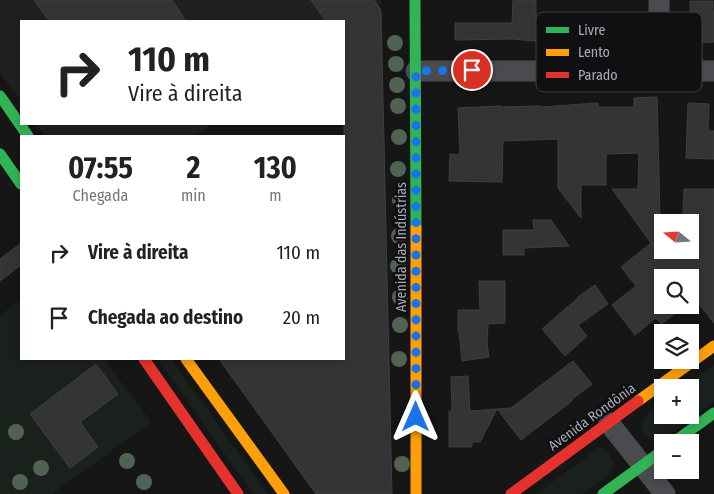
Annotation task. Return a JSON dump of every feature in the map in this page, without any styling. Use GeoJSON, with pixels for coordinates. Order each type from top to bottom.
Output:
{"type":"FeatureCollection","features":[{"type":"Feature","properties":{"kind":"street","name":"Avenida das Indústrias"},"geometry":{"type":"LineString","coordinates":[[415,0],[416,494]]}},
{"type":"Feature","properties":{"kind":"street"},"geometry":{"type":"LineString","coordinates":[[416,71],[536,71]]}},
{"type":"Feature","properties":{"kind":"street"},"geometry":{"type":"LineString","coordinates":[[0,96],[20,125]]}},
{"type":"Feature","properties":{"kind":"street"},"geometry":{"type":"LineString","coordinates":[[0,120],[11,112]]}},
{"type":"Feature","properties":{"kind":"street"},"geometry":{"type":"LineString","coordinates":[[0,154],[20,183]]}},
{"type":"Feature","properties":{"kind":"street","name":"Avenida Rondônia"},"geometry":{"type":"LineString","coordinates":[[511,494],[714,346]]}},
{"type":"Feature","properties":{"kind":"street"},"geometry":{"type":"LineString","coordinates":[[145,360],[238,494]]}},
{"type":"Feature","properties":{"kind":"street"},"geometry":{"type":"LineString","coordinates":[[187,360],[284,494]]}},
{"type":"Feature","properties":{"kind":"street"},"geometry":{"type":"LineString","coordinates":[[685,434],[714,413]]}},
{"type":"Feature","properties":{"kind":"street"},"geometry":{"type":"LineString","coordinates":[[609,423],[665,494]]}},
{"type":"Feature","properties":{"kind":"street"},"geometry":{"type":"LineString","coordinates":[[603,494],[654,457]]}},
{"type":"Feature","properties":{"kind":"shaded area"},"geometry":{"type":"Polygon","coordinates":[[[0,0],[381,0],[381,4],[345,29],[345,20],[20,20],[20,101],[0,72],[0,0]]]}},
{"type":"Feature","properties":{"kind":"shaded area"},"geometry":{"type":"Polygon","coordinates":[[[37,125],[211,125],[196,135],[44,135],[37,125]]]}},
{"type":"Feature","properties":{"kind":"shaded area"},"geometry":{"type":"Polygon","coordinates":[[[20,301],[20,360],[105,360],[151,422],[52,494],[0,494],[0,315],[20,301]]]}},
{"type":"Feature","properties":{"kind":"shaded area"},"geometry":{"type":"Polygon","coordinates":[[[159,360],[172,360],[268,494],[253,494],[159,360]]]}},
{"type":"Feature","properties":{"kind":"shaded area"},"geometry":{"type":"Polygon","coordinates":[[[714,365],[714,402],[699,413],[699,379],[694,379],[714,365]]]}},
{"type":"Feature","properties":{"kind":"shaded area"},"geometry":{"type":"Polygon","coordinates":[[[654,409],[654,424],[684,424],[670,434],[654,434],[654,440],[649,439],[643,434],[642,426],[649,412],[654,409]]]}},
{"type":"Feature","properties":{"kind":"shaded area"},"geometry":{"type":"Polygon","coordinates":[[[600,447],[606,449],[615,463],[611,472],[582,494],[536,494],[600,447]]]}},
{"type":"Feature","properties":{"kind":"building"},"geometry":{"type":"Polygon","coordinates":[[[34,0],[172,0],[185,20],[48,20],[34,0]]]}},
{"type":"Feature","properties":{"kind":"building"},"geometry":{"type":"Polygon","coordinates":[[[311,0],[374,0],[381,10],[392,494],[316,494],[220,360],[345,360],[345,20],[325,20],[311,0]]]}},
{"type":"Feature","properties":{"kind":"building"},"geometry":{"type":"Polygon","coordinates":[[[513,0],[536,0],[536,41],[512,39],[455,40],[455,23],[512,23],[513,0]]]}},
{"type":"Feature","properties":{"kind":"building"},"geometry":{"type":"Polygon","coordinates":[[[690,1],[713,1],[714,42],[702,43],[702,12],[690,12],[690,1]]]}},
{"type":"Feature","properties":{"kind":"building"},"geometry":{"type":"Polygon","coordinates":[[[657,97],[660,214],[654,214],[654,259],[699,259],[699,214],[683,214],[684,189],[714,189],[714,323],[699,304],[699,269],[654,269],[654,314],[674,314],[661,324],[656,318],[635,335],[612,305],[636,286],[621,267],[651,243],[612,189],[638,189],[639,153],[606,154],[606,185],[581,185],[581,218],[558,188],[558,139],[503,141],[502,182],[449,181],[450,154],[460,155],[458,108],[541,107],[598,103],[598,107],[634,107],[634,98],[657,97]]]}},
{"type":"Feature","properties":{"kind":"building"},"geometry":{"type":"Polygon","coordinates":[[[688,103],[709,104],[708,131],[714,131],[714,159],[686,158],[688,103]]]}},
{"type":"Feature","properties":{"kind":"building"},"geometry":{"type":"Polygon","coordinates":[[[533,220],[551,220],[569,246],[524,248],[524,255],[503,255],[503,230],[534,230],[533,220]]]}},
{"type":"Feature","properties":{"kind":"building"},"geometry":{"type":"Polygon","coordinates":[[[20,244],[20,266],[0,281],[0,259],[20,244]]]}},
{"type":"Feature","properties":{"kind":"building"},"geometry":{"type":"Polygon","coordinates":[[[479,281],[505,281],[505,323],[488,324],[487,344],[489,357],[462,361],[458,332],[458,310],[480,310],[479,281]]]}},
{"type":"Feature","properties":{"kind":"building"},"geometry":{"type":"Polygon","coordinates":[[[595,285],[608,304],[578,325],[587,336],[565,356],[542,329],[578,297],[595,285]]]}},
{"type":"Feature","properties":{"kind":"building"},"geometry":{"type":"Polygon","coordinates":[[[573,361],[592,384],[521,440],[497,409],[511,408],[573,361]]]}},
{"type":"Feature","properties":{"kind":"building"},"geometry":{"type":"Polygon","coordinates":[[[96,364],[118,394],[80,422],[98,447],[70,468],[30,414],[96,364]]]}},
{"type":"Feature","properties":{"kind":"building"},"geometry":{"type":"Polygon","coordinates":[[[468,376],[470,411],[497,409],[480,442],[472,442],[472,447],[449,447],[449,411],[452,411],[451,377],[468,376]]]}},
{"type":"Feature","properties":{"kind":"traffic: fast"},"geometry":{"type":"LineString","coordinates":[[415,0],[416,228]]}},
{"type":"Feature","properties":{"kind":"traffic: fast"},"geometry":{"type":"LineString","coordinates":[[0,96],[20,125]]}},
{"type":"Feature","properties":{"kind":"traffic: fast"},"geometry":{"type":"LineString","coordinates":[[20,125],[27,135]]}},
{"type":"Feature","properties":{"kind":"traffic: fast"},"geometry":{"type":"LineString","coordinates":[[0,154],[20,183]]}},
{"type":"Feature","properties":{"kind":"traffic: fast"},"geometry":{"type":"LineString","coordinates":[[685,434],[714,413]]}},
{"type":"Feature","properties":{"kind":"traffic: fast"},"geometry":{"type":"LineString","coordinates":[[603,494],[654,457]]}},
{"type":"Feature","properties":{"kind":"traffic: slow"},"geometry":{"type":"LineString","coordinates":[[416,228],[416,494]]}},
{"type":"Feature","properties":{"kind":"traffic: slow"},"geometry":{"type":"LineString","coordinates":[[638,401],[714,346]]}},
{"type":"Feature","properties":{"kind":"traffic: slow"},"geometry":{"type":"LineString","coordinates":[[187,360],[284,494]]}},
{"type":"Feature","properties":{"kind":"traffic: jam"},"geometry":{"type":"LineString","coordinates":[[145,360],[238,494]]}},
{"type":"Feature","properties":{"kind":"traffic: jam"},"geometry":{"type":"LineString","coordinates":[[511,494],[638,401]]}},
{"type":"Feature","properties":{"kind":"route"},"geometry":{"type":"LineString","coordinates":[[416,417],[416,71],[472,70]]}}]}
